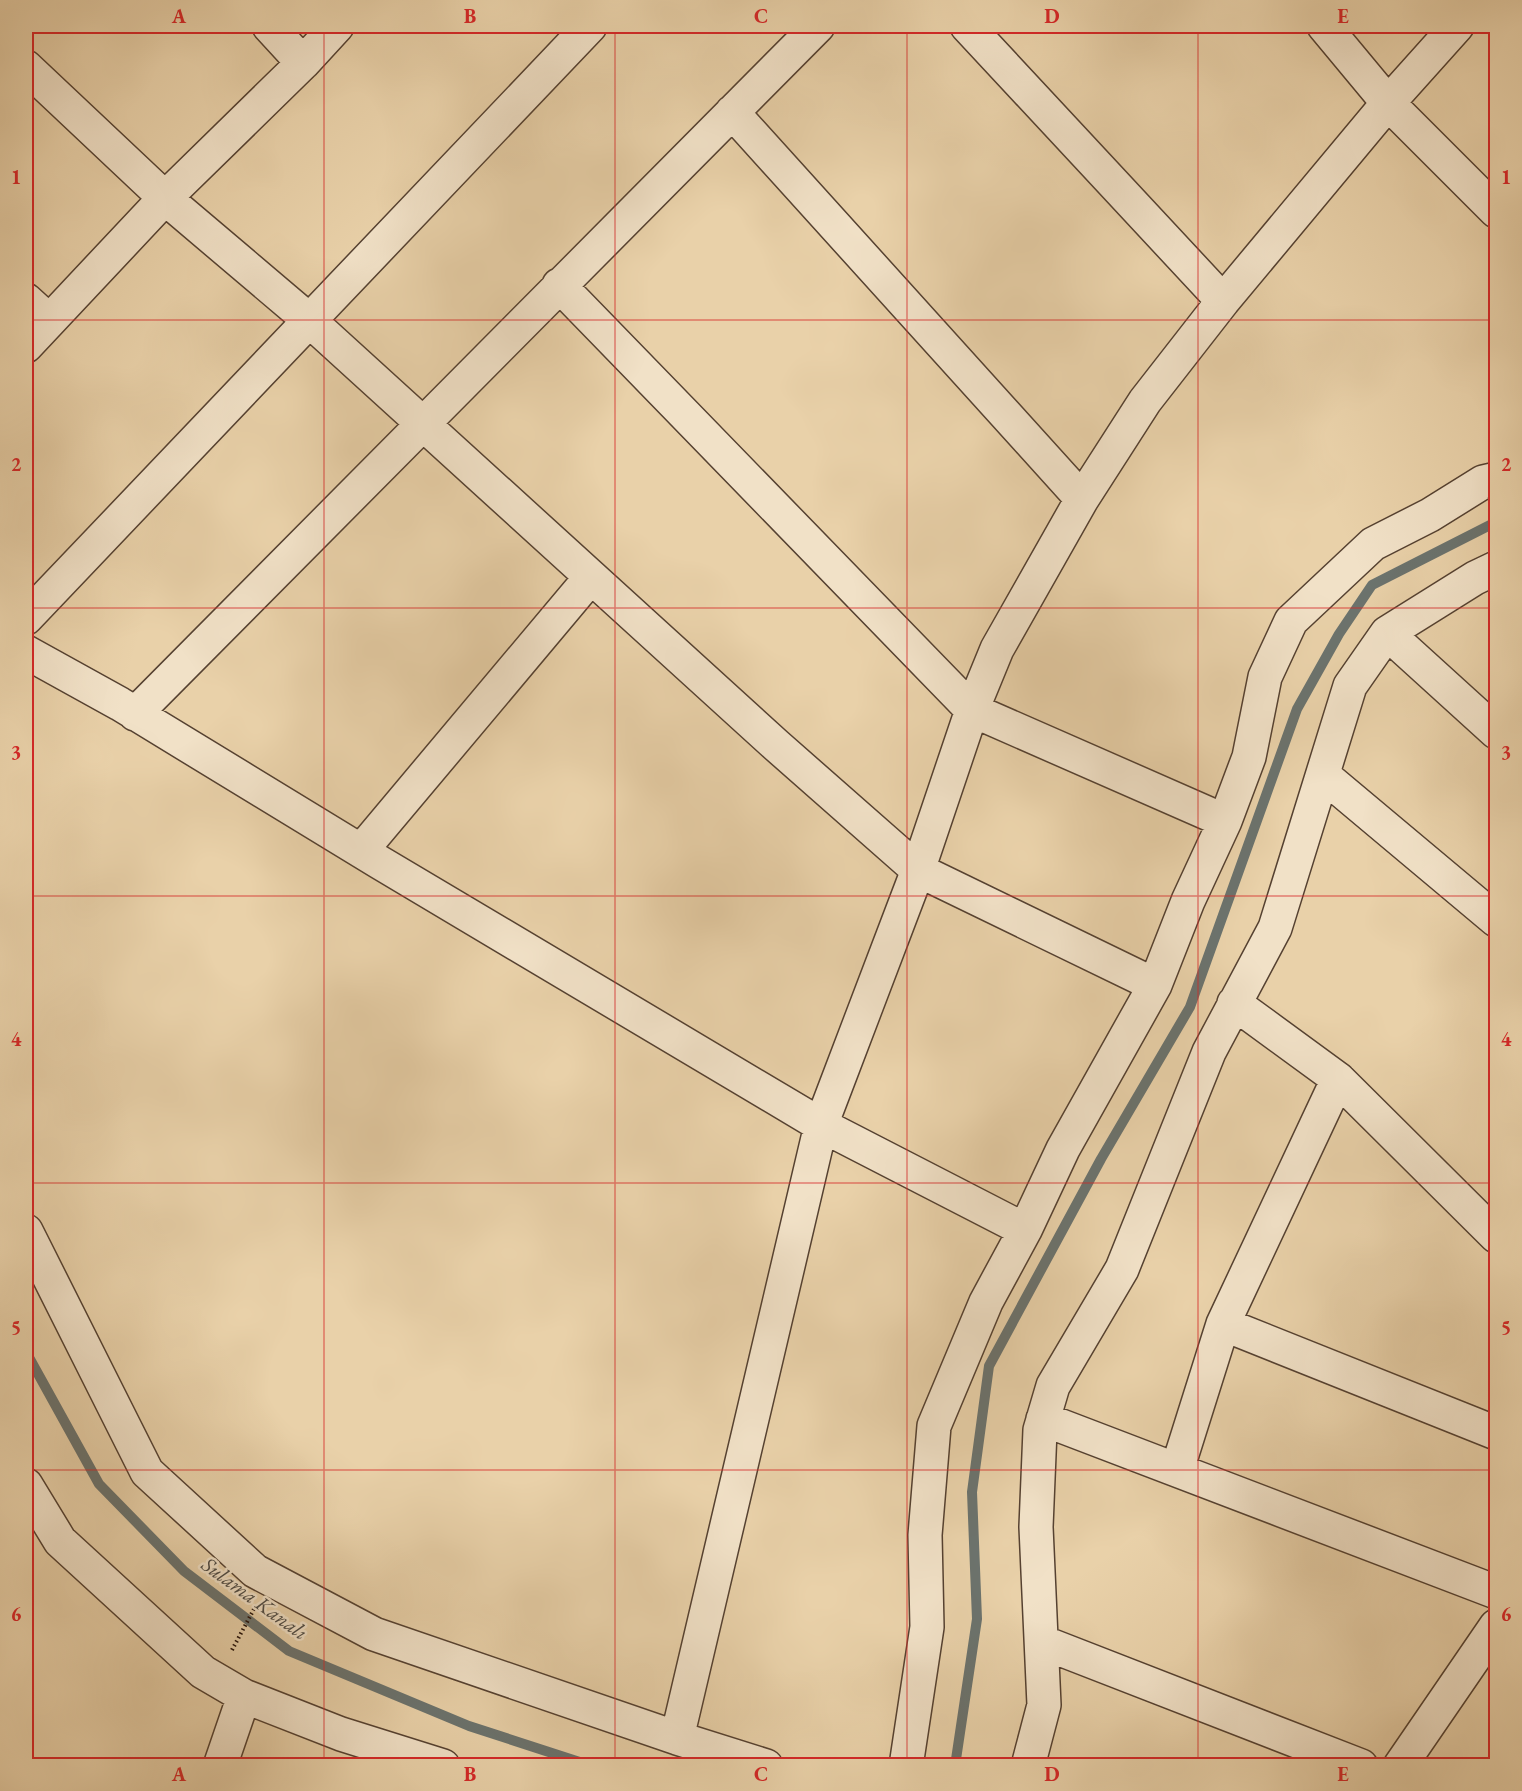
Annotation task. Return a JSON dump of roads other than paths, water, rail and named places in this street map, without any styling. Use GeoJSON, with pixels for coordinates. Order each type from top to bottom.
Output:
{"type":"FeatureCollection","features":[{"type":"Feature","properties":{"kind":"street"},"geometry":{"type":"LineString","coordinates":[[269,26],[303,63]]}},
{"type":"Feature","properties":{"kind":"street"},"geometry":{"type":"LineString","coordinates":[[26,346],[37,310],[165,198],[303,63],[337,26]]}},
{"type":"Feature","properties":{"kind":"street"},"geometry":{"type":"LineString","coordinates":[[26,618],[590,26]]}},
{"type":"Feature","properties":{"kind":"street"},"geometry":{"type":"LineString","coordinates":[[135,714],[818,26]]}},
{"type":"Feature","properties":{"kind":"street"},"geometry":{"type":"LineString","coordinates":[[967,26],[1223,301]]}},
{"type":"Feature","properties":{"kind":"street"},"geometry":{"type":"LineString","coordinates":[[1324,26],[1388,103],[1497,211]]}},
{"type":"Feature","properties":{"kind":"street"},"geometry":{"type":"LineString","coordinates":[[677,1738],[821,1125],[918,870],[972,710],[997,649],[1082,499],[1145,401],[1223,301],[1388,103],[1456,26]]}},
{"type":"Feature","properties":{"kind":"street"},"geometry":{"type":"LineString","coordinates":[[26,67],[165,198],[310,321],[785,753],[918,870],[1155,985]]}},
{"type":"Feature","properties":{"kind":"street"},"geometry":{"type":"LineString","coordinates":[[732,112],[1082,499]]}},
{"type":"Feature","properties":{"kind":"street"},"geometry":{"type":"LineString","coordinates":[[560,285],[972,710],[1225,820]]}},
{"type":"Feature","properties":{"kind":"street"},"geometry":{"type":"LineString","coordinates":[[906,1766],[927,1627],[926,1535],[934,1426],[986,1302],[1025,1230],[1063,1149],[1155,985],[1188,901],[1225,820],[1249,757],[1265,677],[1291,621],[1373,544],[1430,515],[1484,482],[1497,479]]}},
{"type":"Feature","properties":{"kind":"street"},"geometry":{"type":"LineString","coordinates":[[1028,1766],[1044,1705],[1036,1527],[1040,1430],[1053,1386],[1122,1269],[1209,1052],[1275,928],[1350,686],[1387,633],[1474,578],[1497,568]]}},
{"type":"Feature","properties":{"kind":"street"},"geometry":{"type":"LineString","coordinates":[[361,851],[591,577]]}},
{"type":"Feature","properties":{"kind":"street"},"geometry":{"type":"LineString","coordinates":[[1387,633],[1497,732]]}},
{"type":"Feature","properties":{"kind":"street"},"geometry":{"type":"LineString","coordinates":[[26,652],[135,714],[821,1125],[1025,1230]]}},
{"type":"Feature","properties":{"kind":"street"},"geometry":{"type":"LineString","coordinates":[[1323,775],[1497,920]]}},
{"type":"Feature","properties":{"kind":"street"},"geometry":{"type":"LineString","coordinates":[[1234,1003],[1338,1079],[1497,1236]]}},
{"type":"Feature","properties":{"kind":"street"},"geometry":{"type":"LineString","coordinates":[[1177,1470],[1223,1324],[1338,1079]]}},
{"type":"Feature","properties":{"kind":"street"},"geometry":{"type":"LineString","coordinates":[[26,1231],[147,1472],[255,1571],[374,1634],[677,1738],[766,1766]]}},
{"type":"Feature","properties":{"kind":"street"},"geometry":{"type":"LineString","coordinates":[[1223,1324],[1497,1433]]}},
{"type":"Feature","properties":{"kind":"street"},"geometry":{"type":"LineString","coordinates":[[1043,1419],[1497,1592]]}},
{"type":"Feature","properties":{"kind":"street"},"geometry":{"type":"LineString","coordinates":[[26,1485],[60,1541],[203,1672],[244,1696],[341,1734],[442,1766]]}},
{"type":"Feature","properties":{"kind":"street"},"geometry":{"type":"LineString","coordinates":[[1400,1766],[1497,1626]]}},
{"type":"Feature","properties":{"kind":"street"},"geometry":{"type":"LineString","coordinates":[[1042,1642],[1361,1766]]}},
{"type":"Feature","properties":{"kind":"street"},"geometry":{"type":"LineString","coordinates":[[220,1766],[244,1696]]}},
{"type":"Feature","properties":{"kind":"waterway"},"geometry":{"type":"LineString","coordinates":[[955,1766],[977,1619],[972,1492],[989,1366],[1101,1159],[1190,1007],[1297,709],[1339,634],[1372,585],[1496,522]]}},
{"type":"Feature","properties":{"kind":"waterway","name":"Sulama Kanalı"},"geometry":{"type":"LineString","coordinates":[[26,1352],[99,1484],[184,1571],[289,1651],[469,1726],[592,1766]]}}]}
